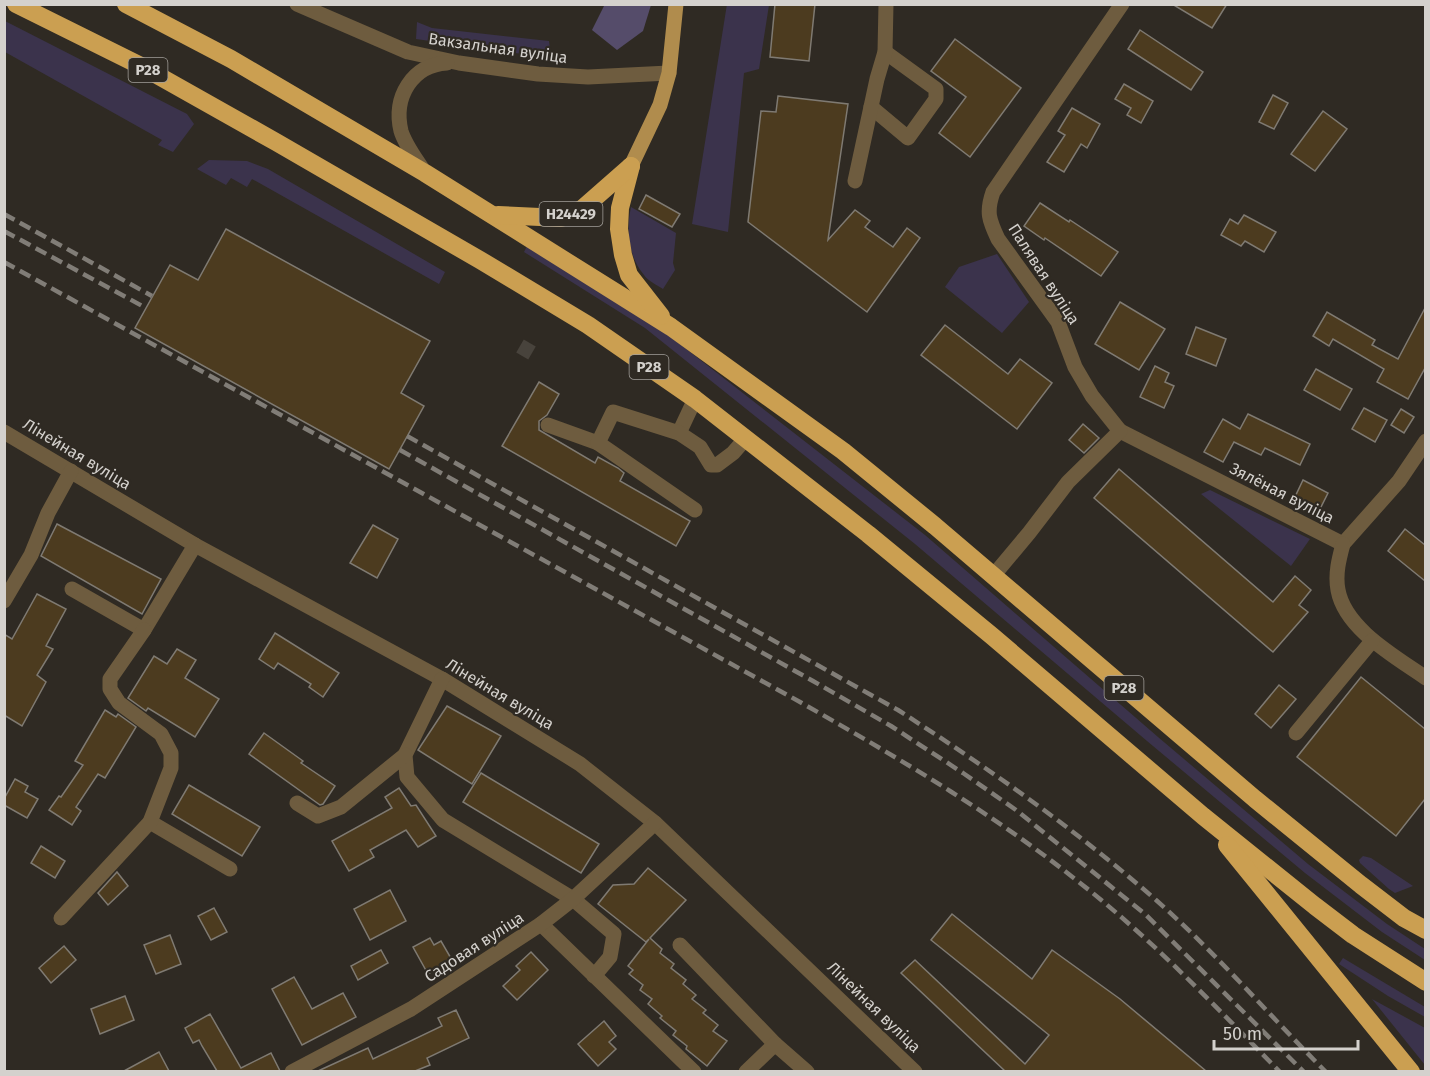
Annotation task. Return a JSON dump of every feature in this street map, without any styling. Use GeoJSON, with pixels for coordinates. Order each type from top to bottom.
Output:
{"type":"FeatureCollection","features":[{"type":"Feature","properties":{"kind":"highway","name":"Р28"},"geometry":{"type":"LineString","coordinates":[[16,4],[141,66],[480,260],[588,325],[695,399],[868,534],[974,621],[1203,816],[1353,935],[1425,982]]}},
{"type":"Feature","properties":{"kind":"highway","name":"Р28"},"geometry":{"type":"LineString","coordinates":[[126,4],[231,59],[425,173],[671,327],[843,451],[935,526],[1264,806],[1387,904],[1425,930]]}},
{"type":"Feature","properties":{"kind":"highway","name":"Н24429"},"geometry":{"type":"LineString","coordinates":[[495,215],[561,218],[582,209],[631,166]]}},
{"type":"Feature","properties":{"kind":"highway","name":"Н24429"},"geometry":{"type":"LineString","coordinates":[[631,166],[620,208],[619,229],[623,255],[629,275],[671,327]]}},
{"type":"Feature","properties":{"kind":"highway","name":"Р28"},"geometry":{"type":"LineString","coordinates":[[1203,816],[1322,959],[1411,1071]]}},
{"type":"Feature","properties":{"kind":"main road","name":"Н24429"},"geometry":{"type":"LineString","coordinates":[[631,166],[660,105],[669,73],[676,4]]}},
{"type":"Feature","properties":{"kind":"street","name":"Вакзальная вуліца"},"geometry":{"type":"LineString","coordinates":[[297,4],[408,52],[459,63],[579,77],[669,73]]}},
{"type":"Feature","properties":{"kind":"street"},"geometry":{"type":"LineString","coordinates":[[855,181],[885,52],[886,4]]}},
{"type":"Feature","properties":{"kind":"street","name":"Палявая вуліца"},"geometry":{"type":"LineString","coordinates":[[1120,431],[1092,396],[1081,377],[1058,322],[998,239],[991,225],[988,208],[993,192],[1122,4]]}},
{"type":"Feature","properties":{"kind":"street"},"geometry":{"type":"LineString","coordinates":[[872,107],[909,138],[936,99],[936,89],[885,52]]}},
{"type":"Feature","properties":{"kind":"street"},"geometry":{"type":"LineString","coordinates":[[425,173],[401,133],[399,107],[401,100],[405,88],[425,68],[437,64],[459,63]]}},
{"type":"Feature","properties":{"kind":"street"},"geometry":{"type":"LineString","coordinates":[[679,433],[695,399]]}},
{"type":"Feature","properties":{"kind":"street"},"geometry":{"type":"LineString","coordinates":[[598,443],[613,412],[679,433],[700,447],[711,465],[717,465],[733,453],[746,438]]}},
{"type":"Feature","properties":{"kind":"street"},"geometry":{"type":"LineString","coordinates":[[548,425],[598,443],[695,510]]}},
{"type":"Feature","properties":{"kind":"street"},"geometry":{"type":"LineString","coordinates":[[993,576],[1068,482],[1120,431]]}},
{"type":"Feature","properties":{"kind":"street","name":"Зялёная вуліца"},"geometry":{"type":"LineString","coordinates":[[1120,431],[1343,544],[1399,481],[1425,441]]}},
{"type":"Feature","properties":{"kind":"street","name":"Лінейная вуліца"},"geometry":{"type":"LineString","coordinates":[[4,432],[195,545],[442,679],[580,764],[655,823],[915,1071]]}},
{"type":"Feature","properties":{"kind":"street"},"geometry":{"type":"LineString","coordinates":[[4,601],[31,555],[48,513],[71,471]]}},
{"type":"Feature","properties":{"kind":"street"},"geometry":{"type":"LineString","coordinates":[[1343,544],[1336,570],[1343,608],[1372,640],[1425,678]]}},
{"type":"Feature","properties":{"kind":"street"},"geometry":{"type":"LineString","coordinates":[[61,918],[150,822],[171,768],[171,753],[161,734],[119,703],[110,688],[110,679],[144,630],[195,545]]}},
{"type":"Feature","properties":{"kind":"street"},"geometry":{"type":"LineString","coordinates":[[72,589],[144,630]]}},
{"type":"Feature","properties":{"kind":"street"},"geometry":{"type":"LineString","coordinates":[[1296,733],[1372,640]]}},
{"type":"Feature","properties":{"kind":"street"},"geometry":{"type":"LineString","coordinates":[[297,803],[318,816],[341,807],[405,755],[442,679]]}},
{"type":"Feature","properties":{"kind":"street"},"geometry":{"type":"LineString","coordinates":[[405,755],[407,777],[443,820],[573,899],[614,933],[610,957],[594,976]]}},
{"type":"Feature","properties":{"kind":"street"},"geometry":{"type":"LineString","coordinates":[[150,822],[230,869]]}},
{"type":"Feature","properties":{"kind":"street","name":"Садовая вуліца"},"geometry":{"type":"LineString","coordinates":[[292,1071],[411,1009],[541,924],[573,899],[655,823]]}},
{"type":"Feature","properties":{"kind":"street"},"geometry":{"type":"LineString","coordinates":[[541,924],[694,1071]]}},
{"type":"Feature","properties":{"kind":"street"},"geometry":{"type":"LineString","coordinates":[[680,945],[775,1044],[807,1071]]}},
{"type":"Feature","properties":{"kind":"street"},"geometry":{"type":"LineString","coordinates":[[746,1071],[775,1044]]}},
{"type":"Feature","properties":{"kind":"shaded area"},"geometry":{"type":"Polygon","coordinates":[[[605,4],[651,5],[643,31],[617,50],[592,30],[605,4]]]}},
{"type":"Feature","properties":{"kind":"shaded area"},"geometry":{"type":"Polygon","coordinates":[[[727,4],[769,5],[759,69],[744,73],[728,232],[692,224],[727,4]]]}},
{"type":"Feature","properties":{"kind":"shaded area"},"geometry":{"type":"Polygon","coordinates":[[[5,21],[187,114],[194,124],[173,152],[158,145],[162,140],[5,52],[5,21]]]}},
{"type":"Feature","properties":{"kind":"shaded area"},"geometry":{"type":"Polygon","coordinates":[[[417,22],[432,28],[549,41],[551,58],[416,39],[417,22]]]}},
{"type":"Feature","properties":{"kind":"shaded area"},"geometry":{"type":"Polygon","coordinates":[[[209,160],[247,161],[268,169],[445,272],[439,284],[252,179],[247,187],[231,178],[226,185],[197,169],[209,160]]]}},
{"type":"Feature","properties":{"kind":"shaded area"},"geometry":{"type":"Polygon","coordinates":[[[631,207],[676,233],[673,263],[675,270],[663,289],[646,277],[635,260],[629,234],[631,207]]]}},
{"type":"Feature","properties":{"kind":"shaded area"},"geometry":{"type":"Polygon","coordinates":[[[528,244],[640,313],[925,535],[1308,864],[1387,924],[1425,949],[1425,960],[1382,932],[1305,873],[915,544],[645,328],[524,252],[528,244]]]}},
{"type":"Feature","properties":{"kind":"shaded area"},"geometry":{"type":"Polygon","coordinates":[[[997,254],[1029,302],[1002,333],[945,287],[959,267],[997,254]]]}},
{"type":"Feature","properties":{"kind":"shaded area"},"geometry":{"type":"Polygon","coordinates":[[[1210,490],[1310,539],[1291,566],[1201,494],[1210,490]]]}},
{"type":"Feature","properties":{"kind":"shaded area"},"geometry":{"type":"Polygon","coordinates":[[[1363,856],[1371,858],[1413,886],[1395,893],[1360,863],[1359,860],[1363,856]]]}},
{"type":"Feature","properties":{"kind":"shaded area"},"geometry":{"type":"Polygon","coordinates":[[[1343,958],[1425,1007],[1425,1017],[1339,964],[1343,958]]]}},
{"type":"Feature","properties":{"kind":"shaded area"},"geometry":{"type":"Polygon","coordinates":[[[1372,999],[1425,1028],[1425,1065],[1372,999]]]}},
{"type":"Feature","properties":{"kind":"building"},"geometry":{"type":"Polygon","coordinates":[[[775,4],[815,4],[809,61],[770,57],[775,4]]]}},
{"type":"Feature","properties":{"kind":"building"},"geometry":{"type":"Polygon","coordinates":[[[1172,4],[1227,4],[1212,28],[1172,4]]]}},
{"type":"Feature","properties":{"kind":"building"},"geometry":{"type":"Polygon","coordinates":[[[1140,30],[1203,72],[1191,90],[1128,49],[1140,30]]]}},
{"type":"Feature","properties":{"kind":"building"},"geometry":{"type":"Polygon","coordinates":[[[955,39],[1021,88],[970,157],[939,133],[966,97],[931,71],[955,39]]]}},
{"type":"Feature","properties":{"kind":"building"},"geometry":{"type":"Polygon","coordinates":[[[1124,84],[1153,101],[1141,123],[1127,115],[1131,108],[1115,99],[1124,84]]]}},
{"type":"Feature","properties":{"kind":"building"},"geometry":{"type":"Polygon","coordinates":[[[1273,95],[1288,103],[1274,129],[1259,122],[1273,95]]]}},
{"type":"Feature","properties":{"kind":"building"},"geometry":{"type":"Polygon","coordinates":[[[778,96],[848,104],[828,240],[855,210],[870,221],[865,227],[893,247],[907,228],[920,238],[867,312],[748,222],[761,111],[776,112],[778,96]]]}},
{"type":"Feature","properties":{"kind":"building"},"geometry":{"type":"Polygon","coordinates":[[[1072,108],[1100,124],[1087,148],[1081,144],[1064,172],[1047,162],[1065,135],[1058,131],[1072,108]]]}},
{"type":"Feature","properties":{"kind":"building"},"geometry":{"type":"Polygon","coordinates":[[[1323,111],[1347,129],[1315,171],[1291,154],[1323,111]]]}},
{"type":"Feature","properties":{"kind":"building"},"geometry":{"type":"Polygon","coordinates":[[[646,195],[680,214],[672,227],[639,209],[646,195]]]}},
{"type":"Feature","properties":{"kind":"building"},"geometry":{"type":"Polygon","coordinates":[[[1040,203],[1118,252],[1101,276],[1024,226],[1040,203]]]}},
{"type":"Feature","properties":{"kind":"building"},"geometry":{"type":"Polygon","coordinates":[[[1244,215],[1276,232],[1264,252],[1245,241],[1241,246],[1221,235],[1230,219],[1238,224],[1244,215]]]}},
{"type":"Feature","properties":{"kind":"building"},"geometry":{"type":"Polygon","coordinates":[[[226,229],[430,341],[401,393],[424,406],[389,469],[135,328],[170,265],[198,280],[226,229]]]}},
{"type":"Feature","properties":{"kind":"building"},"geometry":{"type":"Polygon","coordinates":[[[1120,302],[1165,329],[1139,370],[1095,344],[1120,302]]]}},
{"type":"Feature","properties":{"kind":"building"},"geometry":{"type":"Polygon","coordinates":[[[1425,308],[1425,368],[1408,399],[1377,382],[1384,369],[1333,339],[1329,346],[1313,336],[1327,312],[1375,340],[1372,345],[1398,359],[1425,308]]]}},
{"type":"Feature","properties":{"kind":"building"},"geometry":{"type":"Polygon","coordinates":[[[945,325],[1008,374],[1020,359],[1052,383],[1017,429],[921,355],[945,325]]]}},
{"type":"Feature","properties":{"kind":"building"},"geometry":{"type":"Polygon","coordinates":[[[1196,327],[1226,339],[1216,366],[1186,354],[1196,327]]]}},
{"type":"Feature","properties":{"kind":"building"},"geometry":{"type":"Polygon","coordinates":[[[1155,366],[1169,373],[1165,382],[1174,386],[1164,408],[1140,397],[1155,366]]]}},
{"type":"Feature","properties":{"kind":"building"},"geometry":{"type":"Polygon","coordinates":[[[1316,369],[1352,389],[1340,410],[1304,390],[1316,369]]]}},
{"type":"Feature","properties":{"kind":"building"},"geometry":{"type":"Polygon","coordinates":[[[539,382],[559,394],[547,415],[539,421],[539,430],[595,463],[598,457],[618,468],[624,473],[620,481],[690,521],[676,546],[502,446],[539,382]]]}},
{"type":"Feature","properties":{"kind":"building"},"geometry":{"type":"Polygon","coordinates":[[[1364,408],[1387,420],[1375,442],[1352,429],[1364,408]]]}},
{"type":"Feature","properties":{"kind":"building"},"geometry":{"type":"Polygon","coordinates":[[[1401,409],[1414,417],[1404,433],[1391,425],[1401,409]]]}},
{"type":"Feature","properties":{"kind":"building"},"geometry":{"type":"Polygon","coordinates":[[[1248,414],[1310,444],[1300,465],[1265,448],[1261,455],[1234,442],[1223,462],[1204,452],[1223,419],[1240,429],[1248,414]]]}},
{"type":"Feature","properties":{"kind":"building"},"geometry":{"type":"Polygon","coordinates":[[[1083,424],[1099,438],[1084,453],[1069,440],[1083,424]]]}},
{"type":"Feature","properties":{"kind":"building"},"geometry":{"type":"Polygon","coordinates":[[[1119,469],[1273,602],[1295,576],[1311,590],[1299,605],[1308,612],[1273,652],[1094,498],[1119,469]]]}},
{"type":"Feature","properties":{"kind":"building"},"geometry":{"type":"Polygon","coordinates":[[[1303,480],[1328,493],[1319,511],[1294,499],[1303,480]]]}},
{"type":"Feature","properties":{"kind":"building"},"geometry":{"type":"Polygon","coordinates":[[[57,524],[161,579],[142,614],[41,556],[57,524]]]}},
{"type":"Feature","properties":{"kind":"building"},"geometry":{"type":"Polygon","coordinates":[[[373,525],[398,539],[377,578],[350,563],[373,525]]]}},
{"type":"Feature","properties":{"kind":"building"},"geometry":{"type":"Polygon","coordinates":[[[1405,529],[1425,545],[1425,581],[1388,551],[1405,529]]]}},
{"type":"Feature","properties":{"kind":"building"},"geometry":{"type":"Polygon","coordinates":[[[37,594],[66,609],[46,646],[53,649],[37,675],[46,682],[22,726],[4,715],[4,634],[12,639],[37,594]]]}},
{"type":"Feature","properties":{"kind":"building"},"geometry":{"type":"Polygon","coordinates":[[[275,633],[339,673],[323,697],[309,687],[311,684],[278,663],[274,669],[259,659],[275,633]]]}},
{"type":"Feature","properties":{"kind":"building"},"geometry":{"type":"Polygon","coordinates":[[[177,649],[196,660],[185,678],[219,699],[195,737],[148,708],[146,711],[128,698],[154,656],[167,664],[177,649]]]}},
{"type":"Feature","properties":{"kind":"building"},"geometry":{"type":"Polygon","coordinates":[[[1361,677],[1425,729],[1425,799],[1396,836],[1297,757],[1361,677]]]}},
{"type":"Feature","properties":{"kind":"building"},"geometry":{"type":"Polygon","coordinates":[[[1279,685],[1296,699],[1271,728],[1255,714],[1279,685]]]}},
{"type":"Feature","properties":{"kind":"building"},"geometry":{"type":"Polygon","coordinates":[[[447,706],[501,736],[472,784],[418,750],[447,706]]]}},
{"type":"Feature","properties":{"kind":"building"},"geometry":{"type":"Polygon","coordinates":[[[105,710],[116,717],[118,714],[136,727],[105,778],[98,774],[76,807],[81,811],[72,825],[49,810],[83,765],[75,761],[105,710]]]}},
{"type":"Feature","properties":{"kind":"building"},"geometry":{"type":"Polygon","coordinates":[[[264,733],[303,761],[301,763],[335,786],[323,804],[320,805],[249,754],[264,733]]]}},
{"type":"Feature","properties":{"kind":"building"},"geometry":{"type":"Polygon","coordinates":[[[481,773],[599,844],[581,873],[463,802],[481,773]]]}},
{"type":"Feature","properties":{"kind":"building"},"geometry":{"type":"Polygon","coordinates":[[[15,779],[28,786],[25,792],[38,799],[27,818],[4,805],[4,799],[15,779]]]}},
{"type":"Feature","properties":{"kind":"building"},"geometry":{"type":"Polygon","coordinates":[[[189,785],[260,827],[242,856],[172,814],[189,785]]]}},
{"type":"Feature","properties":{"kind":"building"},"geometry":{"type":"Polygon","coordinates":[[[399,788],[411,806],[416,805],[436,836],[418,847],[406,830],[370,850],[374,857],[349,871],[332,841],[392,808],[385,797],[399,788]]]}},
{"type":"Feature","properties":{"kind":"building"},"geometry":{"type":"Polygon","coordinates":[[[41,846],[65,861],[55,878],[31,863],[41,846]]]}},
{"type":"Feature","properties":{"kind":"building"},"geometry":{"type":"Polygon","coordinates":[[[648,868],[686,900],[650,938],[662,949],[660,953],[674,964],[671,968],[686,980],[683,984],[696,995],[692,999],[706,1010],[703,1013],[718,1025],[713,1031],[727,1041],[707,1066],[673,1035],[676,1031],[648,1004],[652,999],[640,990],[643,985],[629,974],[633,970],[628,966],[649,939],[646,942],[598,904],[613,885],[634,884],[648,868]]]}},
{"type":"Feature","properties":{"kind":"building"},"geometry":{"type":"Polygon","coordinates":[[[117,872],[128,886],[108,905],[98,893],[117,872]]]}},
{"type":"Feature","properties":{"kind":"building"},"geometry":{"type":"Polygon","coordinates":[[[390,890],[406,921],[370,940],[354,909],[390,890]]]}},
{"type":"Feature","properties":{"kind":"building"},"geometry":{"type":"Polygon","coordinates":[[[214,908],[227,932],[211,940],[198,916],[214,908]]]}},
{"type":"Feature","properties":{"kind":"building"},"geometry":{"type":"Polygon","coordinates":[[[952,914],[1032,979],[1052,950],[1120,999],[1206,1071],[1005,1071],[901,973],[915,960],[1025,1064],[1049,1035],[931,940],[952,914]]]}},
{"type":"Feature","properties":{"kind":"building"},"geometry":{"type":"Polygon","coordinates":[[[170,935],[181,964],[156,974],[144,945],[170,935]]]}},
{"type":"Feature","properties":{"kind":"building"},"geometry":{"type":"Polygon","coordinates":[[[430,938],[434,945],[441,941],[452,960],[428,974],[413,947],[430,938]]]}},
{"type":"Feature","properties":{"kind":"building"},"geometry":{"type":"Polygon","coordinates":[[[64,946],[76,960],[51,983],[39,968],[64,946]]]}},
{"type":"Feature","properties":{"kind":"building"},"geometry":{"type":"Polygon","coordinates":[[[381,950],[388,963],[358,980],[351,966],[381,950]]]}},
{"type":"Feature","properties":{"kind":"building"},"geometry":{"type":"Polygon","coordinates":[[[531,952],[548,970],[517,1000],[503,986],[520,970],[516,966],[531,952]]]}},
{"type":"Feature","properties":{"kind":"building"},"geometry":{"type":"Polygon","coordinates":[[[294,977],[312,1009],[343,993],[356,1017],[302,1045],[272,989],[294,977]]]}},
{"type":"Feature","properties":{"kind":"building"},"geometry":{"type":"Polygon","coordinates":[[[125,996],[134,1020],[100,1034],[91,1009],[125,996]]]}},
{"type":"Feature","properties":{"kind":"building"},"geometry":{"type":"Polygon","coordinates":[[[456,1010],[469,1038],[427,1058],[430,1065],[415,1071],[318,1071],[368,1048],[373,1059],[442,1026],[438,1018],[456,1010]]]}},
{"type":"Feature","properties":{"kind":"building"},"geometry":{"type":"Polygon","coordinates":[[[210,1014],[241,1068],[271,1053],[280,1071],[217,1071],[199,1040],[193,1043],[185,1028],[210,1014]]]}},
{"type":"Feature","properties":{"kind":"building"},"geometry":{"type":"Polygon","coordinates":[[[604,1021],[616,1036],[609,1042],[616,1049],[598,1066],[578,1044],[604,1021]]]}},
{"type":"Feature","properties":{"kind":"building"},"geometry":{"type":"Polygon","coordinates":[[[159,1052],[169,1071],[124,1071],[159,1052]]]}},
{"type":"Feature","properties":{"kind":"tunnel"},"geometry":{"type":"LineString","coordinates":[[520,346],[532,353]]}},
{"type":"Feature","properties":{"kind":"railway"},"geometry":{"type":"LineString","coordinates":[[4,214],[152,296]]}},
{"type":"Feature","properties":{"kind":"railway"},"geometry":{"type":"LineString","coordinates":[[4,231],[146,308]]}},
{"type":"Feature","properties":{"kind":"railway"},"geometry":{"type":"LineString","coordinates":[[4,262],[800,702],[941,785],[1009,830],[1103,901],[1181,972],[1280,1072]]}},
{"type":"Feature","properties":{"kind":"railway"},"geometry":{"type":"LineString","coordinates":[[407,436],[898,710],[965,754],[1063,824],[1156,900],[1221,963],[1326,1072]]}},
{"type":"Feature","properties":{"kind":"railway"},"geometry":{"type":"LineString","coordinates":[[400,450],[813,681],[891,726],[963,773],[1016,810],[1145,914],[1304,1072]]}}]}
